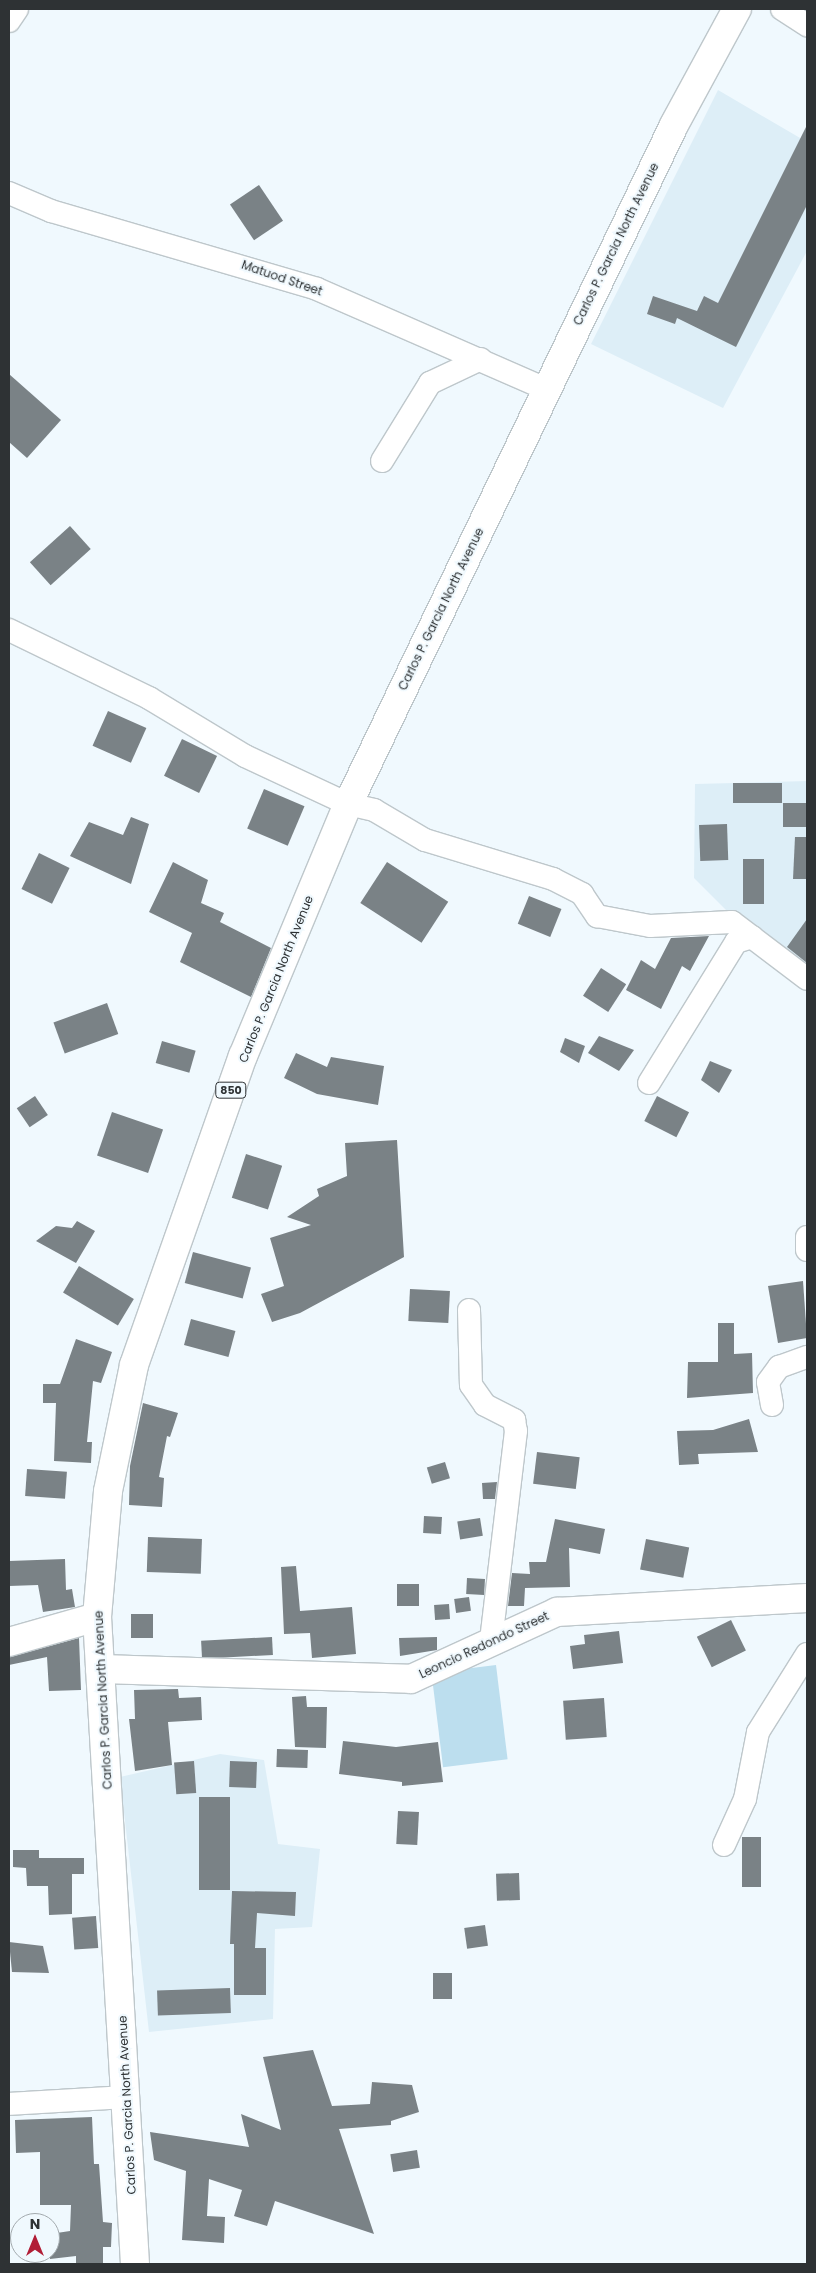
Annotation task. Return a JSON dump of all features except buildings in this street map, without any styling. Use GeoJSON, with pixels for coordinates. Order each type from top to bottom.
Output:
{"type":"FeatureCollection","features":[{"type":"Feature","properties":{"kind":"main road","name":"Carlos P. Garcia North Avenue"},"geometry":{"type":"LineString","coordinates":[[135,2264],[128,2097],[97,1617],[108,1491],[142,1336],[243,1056],[348,804],[674,125],[737,9]]}},
{"type":"Feature","properties":{"kind":"main road","name":"Leoncio Redondo Street"},"geometry":{"type":"LineString","coordinates":[[100,1669],[411,1679],[491,1640],[557,1612],[807,1598]]}},
{"type":"Feature","properties":{"kind":"main road"},"geometry":{"type":"LineString","coordinates":[[9,1642],[97,1617]]}},
{"type":"Feature","properties":{"kind":"street"},"geometry":{"type":"LineString","coordinates":[[9,21],[17,9]]}},
{"type":"Feature","properties":{"kind":"street"},"geometry":{"type":"LineString","coordinates":[[782,9],[807,25]]}},
{"type":"Feature","properties":{"kind":"street","name":"Matuod Street"},"geometry":{"type":"LineString","coordinates":[[9,193],[51,211],[317,289],[482,359],[546,389]]}},
{"type":"Feature","properties":{"kind":"street"},"geometry":{"type":"LineString","coordinates":[[382,461],[430,383],[482,359]]}},
{"type":"Feature","properties":{"kind":"street"},"geometry":{"type":"LineString","coordinates":[[9,630],[149,698],[244,756],[348,804],[374,810],[425,840],[554,879],[582,894],[597,916],[650,926],[732,922],[807,979]]}},
{"type":"Feature","properties":{"kind":"street"},"geometry":{"type":"LineString","coordinates":[[650,1083],[736,942],[752,937]]}},
{"type":"Feature","properties":{"kind":"street"},"geometry":{"type":"LineString","coordinates":[[807,1237],[807,1250]]}},
{"type":"Feature","properties":{"kind":"street"},"geometry":{"type":"LineString","coordinates":[[469,1310],[472,1385],[485,1405],[514,1420],[516,1431],[491,1640]]}},
{"type":"Feature","properties":{"kind":"street"},"geometry":{"type":"LineString","coordinates":[[772,1405],[768,1382],[779,1368],[807,1356]]}},
{"type":"Feature","properties":{"kind":"street"},"geometry":{"type":"LineString","coordinates":[[724,1845],[745,1799],[758,1732],[807,1654]]}},
{"type":"Feature","properties":{"kind":"street"},"geometry":{"type":"LineString","coordinates":[[9,2104],[128,2097]]}},
{"type":"Feature","properties":{"kind":"shaded area"},"geometry":{"type":"Polygon","coordinates":[[[718,90],[807,142],[807,251],[723,408],[591,344],[718,90]]]}},
{"type":"Feature","properties":{"kind":"shaded area"},"geometry":{"type":"Polygon","coordinates":[[[807,781],[807,975],[736,920],[694,878],[695,784],[807,781]]]}},
{"type":"Feature","properties":{"kind":"shaded area"},"geometry":{"type":"Polygon","coordinates":[[[496,1665],[508,1759],[443,1767],[431,1673],[496,1665]]]}},
{"type":"Feature","properties":{"kind":"shaded area"},"geometry":{"type":"Polygon","coordinates":[[[220,1754],[264,1760],[278,1844],[320,1849],[312,1927],[275,1929],[273,2019],[149,2032],[120,1777],[220,1754]]]}}]}
